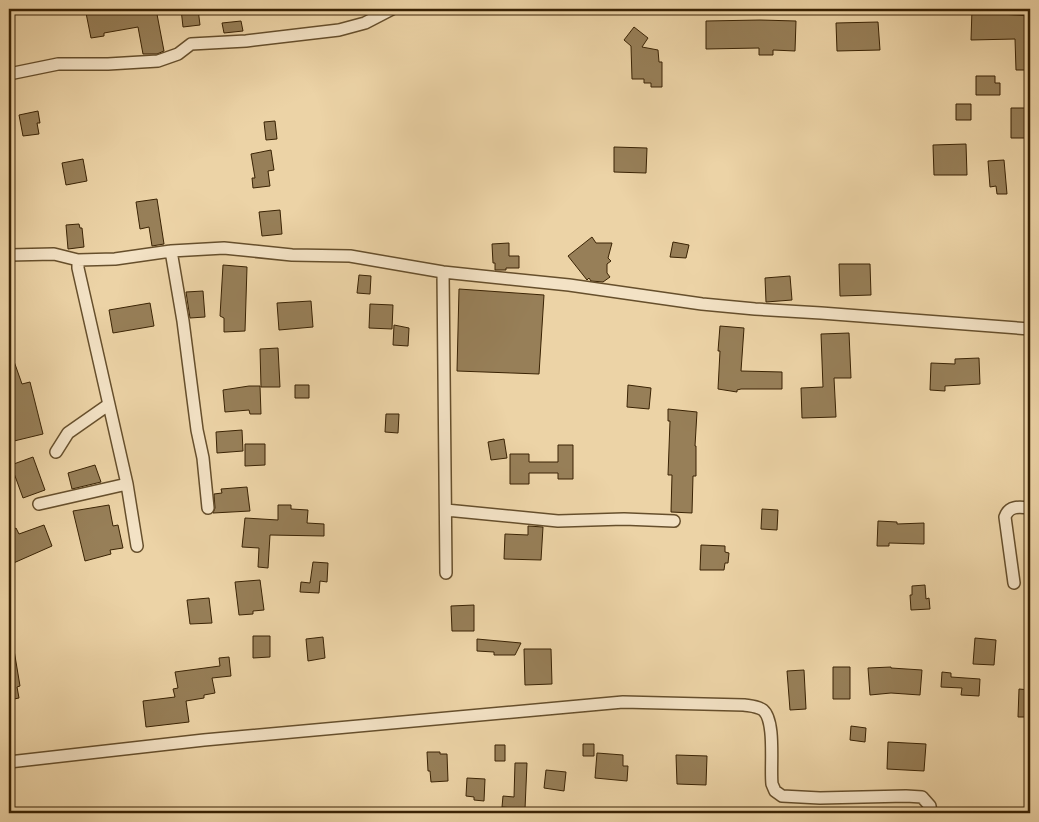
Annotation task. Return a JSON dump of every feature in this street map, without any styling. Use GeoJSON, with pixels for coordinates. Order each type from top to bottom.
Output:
{"type":"FeatureCollection","features":[{"type":"Feature","properties":{"kind":"street"},"geometry":{"type":"LineString","coordinates":[[9,74],[58,64],[158,61],[178,54],[191,44],[339,30],[365,23],[392,9]]}},
{"type":"Feature","properties":{"kind":"street"},"geometry":{"type":"LineString","coordinates":[[9,255],[54,254],[78,260],[224,248],[292,255],[350,256],[443,272],[569,285],[702,304],[1030,330]]}},
{"type":"Feature","properties":{"kind":"street"},"geometry":{"type":"LineString","coordinates":[[171,251],[183,321],[197,430],[203,458],[208,508]]}},
{"type":"Feature","properties":{"kind":"street"},"geometry":{"type":"LineString","coordinates":[[78,260],[78,268],[126,484],[137,546]]}},
{"type":"Feature","properties":{"kind":"street"},"geometry":{"type":"LineString","coordinates":[[443,272],[446,573]]}},
{"type":"Feature","properties":{"kind":"street"},"geometry":{"type":"LineString","coordinates":[[56,452],[68,433],[108,405]]}},
{"type":"Feature","properties":{"kind":"street"},"geometry":{"type":"LineString","coordinates":[[39,504],[126,484]]}},
{"type":"Feature","properties":{"kind":"street"},"geometry":{"type":"LineString","coordinates":[[1014,583],[1005,517],[1015,507],[1030,508]]}},
{"type":"Feature","properties":{"kind":"street"},"geometry":{"type":"LineString","coordinates":[[446,510],[558,520],[624,519],[674,521]]}},
{"type":"Feature","properties":{"kind":"street"},"geometry":{"type":"LineString","coordinates":[[9,762],[204,740],[624,702],[744,705],[754,706],[763,711],[769,721],[772,784],[775,791],[782,796],[820,798],[906,796],[922,798],[930,806],[931,813]]}},
{"type":"Feature","properties":{"kind":"building"},"geometry":{"type":"Polygon","coordinates":[[[111,9],[156,9],[164,51],[157,54],[143,54],[138,27],[104,33],[104,36],[91,38],[86,13],[111,9]]]}},
{"type":"Feature","properties":{"kind":"building"},"geometry":{"type":"Polygon","coordinates":[[[181,9],[198,9],[200,25],[183,27],[181,9]]]}},
{"type":"Feature","properties":{"kind":"building"},"geometry":{"type":"Polygon","coordinates":[[[972,9],[1001,9],[1001,14],[1030,16],[1030,70],[1016,70],[1015,39],[971,40],[972,9]]]}},
{"type":"Feature","properties":{"kind":"building"},"geometry":{"type":"Polygon","coordinates":[[[241,21],[243,31],[224,33],[222,23],[241,21]]]}},
{"type":"Feature","properties":{"kind":"building"},"geometry":{"type":"Polygon","coordinates":[[[706,21],[796,21],[795,51],[773,50],[773,55],[759,55],[759,48],[706,49],[706,21]]]}},
{"type":"Feature","properties":{"kind":"building"},"geometry":{"type":"Polygon","coordinates":[[[878,22],[880,50],[837,51],[836,23],[878,22]]]}},
{"type":"Feature","properties":{"kind":"building"},"geometry":{"type":"Polygon","coordinates":[[[634,27],[648,38],[642,47],[658,50],[659,62],[662,62],[662,87],[651,87],[651,83],[644,83],[644,79],[632,79],[631,46],[624,40],[634,27]]]}},
{"type":"Feature","properties":{"kind":"building"},"geometry":{"type":"Polygon","coordinates":[[[976,76],[995,76],[995,83],[1000,83],[1000,95],[976,95],[976,76]]]}},
{"type":"Feature","properties":{"kind":"building"},"geometry":{"type":"Polygon","coordinates":[[[956,104],[971,104],[971,120],[956,120],[956,104]]]}},
{"type":"Feature","properties":{"kind":"building"},"geometry":{"type":"Polygon","coordinates":[[[1011,108],[1030,108],[1030,138],[1011,138],[1011,108]]]}},
{"type":"Feature","properties":{"kind":"building"},"geometry":{"type":"Polygon","coordinates":[[[38,111],[40,123],[37,123],[39,134],[23,136],[19,115],[38,111]]]}},
{"type":"Feature","properties":{"kind":"building"},"geometry":{"type":"Polygon","coordinates":[[[275,121],[277,139],[266,140],[264,122],[275,121]]]}},
{"type":"Feature","properties":{"kind":"building"},"geometry":{"type":"Polygon","coordinates":[[[966,144],[967,175],[934,175],[933,145],[966,144]]]}},
{"type":"Feature","properties":{"kind":"building"},"geometry":{"type":"Polygon","coordinates":[[[614,147],[647,148],[646,173],[614,172],[614,147]]]}},
{"type":"Feature","properties":{"kind":"building"},"geometry":{"type":"Polygon","coordinates":[[[271,150],[274,170],[268,171],[270,186],[253,188],[252,178],[255,178],[251,154],[271,150]]]}},
{"type":"Feature","properties":{"kind":"building"},"geometry":{"type":"Polygon","coordinates":[[[83,159],[87,181],[66,185],[62,163],[83,159]]]}},
{"type":"Feature","properties":{"kind":"building"},"geometry":{"type":"Polygon","coordinates":[[[1004,160],[1007,194],[997,194],[996,186],[990,187],[988,161],[1004,160]]]}},
{"type":"Feature","properties":{"kind":"building"},"geometry":{"type":"Polygon","coordinates":[[[157,199],[164,244],[152,246],[149,227],[140,229],[136,202],[157,199]]]}},
{"type":"Feature","properties":{"kind":"building"},"geometry":{"type":"Polygon","coordinates":[[[280,210],[282,234],[262,236],[259,212],[280,210]]]}},
{"type":"Feature","properties":{"kind":"building"},"geometry":{"type":"Polygon","coordinates":[[[79,224],[80,228],[82,228],[84,247],[68,249],[66,225],[79,224]]]}},
{"type":"Feature","properties":{"kind":"building"},"geometry":{"type":"Polygon","coordinates":[[[592,237],[596,243],[612,243],[608,258],[611,261],[607,264],[607,273],[610,277],[603,282],[591,281],[589,278],[587,280],[568,256],[592,237]]]}},
{"type":"Feature","properties":{"kind":"building"},"geometry":{"type":"Polygon","coordinates":[[[673,242],[689,245],[686,258],[670,257],[673,242]]]}},
{"type":"Feature","properties":{"kind":"building"},"geometry":{"type":"Polygon","coordinates":[[[509,243],[509,256],[519,256],[519,268],[495,270],[492,244],[509,243]]]}},
{"type":"Feature","properties":{"kind":"building"},"geometry":{"type":"Polygon","coordinates":[[[839,264],[870,264],[871,295],[840,296],[839,264]]]}},
{"type":"Feature","properties":{"kind":"building"},"geometry":{"type":"Polygon","coordinates":[[[223,265],[247,267],[245,331],[224,332],[224,318],[220,316],[223,265]]]}},
{"type":"Feature","properties":{"kind":"building"},"geometry":{"type":"Polygon","coordinates":[[[359,275],[371,276],[370,294],[357,293],[359,275]]]}},
{"type":"Feature","properties":{"kind":"building"},"geometry":{"type":"Polygon","coordinates":[[[790,276],[792,300],[766,302],[765,278],[790,276]]]}},
{"type":"Feature","properties":{"kind":"building"},"geometry":{"type":"Polygon","coordinates":[[[459,289],[544,295],[539,374],[457,371],[459,289]]]}},
{"type":"Feature","properties":{"kind":"building"},"geometry":{"type":"Polygon","coordinates":[[[203,291],[205,317],[190,318],[186,292],[203,291]]]}},
{"type":"Feature","properties":{"kind":"building"},"geometry":{"type":"Polygon","coordinates":[[[311,301],[313,327],[279,330],[277,303],[311,301]]]}},
{"type":"Feature","properties":{"kind":"building"},"geometry":{"type":"Polygon","coordinates":[[[150,303],[154,326],[113,333],[109,310],[150,303]]]}},
{"type":"Feature","properties":{"kind":"building"},"geometry":{"type":"Polygon","coordinates":[[[370,304],[393,305],[392,329],[369,328],[370,304]]]}},
{"type":"Feature","properties":{"kind":"building"},"geometry":{"type":"Polygon","coordinates":[[[394,325],[409,328],[408,346],[393,345],[394,325]]]}},
{"type":"Feature","properties":{"kind":"building"},"geometry":{"type":"Polygon","coordinates":[[[720,326],[744,328],[741,371],[782,372],[782,389],[741,389],[737,390],[737,392],[718,389],[720,326]]]}},
{"type":"Feature","properties":{"kind":"building"},"geometry":{"type":"Polygon","coordinates":[[[849,333],[851,378],[834,378],[836,417],[802,418],[801,388],[823,387],[821,334],[849,333]]]}},
{"type":"Feature","properties":{"kind":"building"},"geometry":{"type":"Polygon","coordinates":[[[278,348],[280,387],[261,387],[260,349],[278,348]]]}},
{"type":"Feature","properties":{"kind":"building"},"geometry":{"type":"Polygon","coordinates":[[[10,350],[22,384],[30,382],[43,434],[14,441],[9,421],[10,350]]]}},
{"type":"Feature","properties":{"kind":"building"},"geometry":{"type":"Polygon","coordinates":[[[979,358],[980,384],[945,386],[945,391],[930,390],[931,363],[955,364],[955,359],[979,358]]]}},
{"type":"Feature","properties":{"kind":"building"},"geometry":{"type":"Polygon","coordinates":[[[295,385],[309,385],[309,398],[295,398],[295,385]]]}},
{"type":"Feature","properties":{"kind":"building"},"geometry":{"type":"Polygon","coordinates":[[[628,385],[651,388],[649,409],[627,407],[628,385]]]}},
{"type":"Feature","properties":{"kind":"building"},"geometry":{"type":"Polygon","coordinates":[[[260,386],[261,414],[250,414],[249,410],[225,412],[223,390],[260,386]]]}},
{"type":"Feature","properties":{"kind":"building"},"geometry":{"type":"Polygon","coordinates":[[[668,409],[697,412],[696,476],[693,476],[692,513],[671,512],[672,475],[668,475],[670,421],[668,421],[668,409]]]}},
{"type":"Feature","properties":{"kind":"building"},"geometry":{"type":"Polygon","coordinates":[[[386,414],[399,414],[398,433],[385,432],[386,414]]]}},
{"type":"Feature","properties":{"kind":"building"},"geometry":{"type":"Polygon","coordinates":[[[242,430],[243,451],[217,453],[216,432],[242,430]]]}},
{"type":"Feature","properties":{"kind":"building"},"geometry":{"type":"Polygon","coordinates":[[[504,439],[507,458],[491,460],[488,442],[504,439]]]}},
{"type":"Feature","properties":{"kind":"building"},"geometry":{"type":"Polygon","coordinates":[[[245,444],[265,444],[265,465],[245,466],[245,444]]]}},
{"type":"Feature","properties":{"kind":"building"},"geometry":{"type":"Polygon","coordinates":[[[558,445],[573,445],[573,479],[558,479],[558,473],[529,473],[529,484],[510,484],[510,454],[529,454],[529,462],[558,462],[558,445]]]}},
{"type":"Feature","properties":{"kind":"building"},"geometry":{"type":"Polygon","coordinates":[[[33,457],[45,490],[23,498],[11,465],[33,457]]]}},
{"type":"Feature","properties":{"kind":"building"},"geometry":{"type":"Polygon","coordinates":[[[95,465],[101,482],[72,489],[68,473],[95,465]]]}},
{"type":"Feature","properties":{"kind":"building"},"geometry":{"type":"Polygon","coordinates":[[[247,487],[250,511],[213,513],[215,508],[214,494],[222,493],[221,489],[247,487]]]}},
{"type":"Feature","properties":{"kind":"building"},"geometry":{"type":"Polygon","coordinates":[[[109,505],[113,526],[118,525],[123,548],[110,550],[111,554],[85,561],[73,511],[109,505]]]}},
{"type":"Feature","properties":{"kind":"building"},"geometry":{"type":"Polygon","coordinates":[[[278,505],[291,505],[291,509],[308,510],[307,523],[324,524],[324,536],[270,535],[268,568],[258,567],[259,548],[242,547],[245,518],[278,520],[278,505]]]}},
{"type":"Feature","properties":{"kind":"building"},"geometry":{"type":"Polygon","coordinates":[[[762,509],[778,510],[777,530],[761,529],[762,509]]]}},
{"type":"Feature","properties":{"kind":"building"},"geometry":{"type":"Polygon","coordinates":[[[878,521],[897,522],[897,524],[924,523],[924,544],[889,543],[889,546],[877,546],[878,521]]]}},
{"type":"Feature","properties":{"kind":"building"},"geometry":{"type":"Polygon","coordinates":[[[44,525],[52,546],[9,565],[9,532],[16,528],[19,534],[44,525]]]}},
{"type":"Feature","properties":{"kind":"building"},"geometry":{"type":"Polygon","coordinates":[[[528,526],[543,527],[541,560],[504,559],[505,534],[528,535],[528,526]]]}},
{"type":"Feature","properties":{"kind":"building"},"geometry":{"type":"Polygon","coordinates":[[[701,545],[725,546],[725,552],[729,553],[728,563],[725,563],[724,570],[700,570],[701,545]]]}},
{"type":"Feature","properties":{"kind":"building"},"geometry":{"type":"Polygon","coordinates":[[[313,562],[328,563],[327,582],[320,581],[319,593],[300,592],[301,582],[310,583],[313,562]]]}},
{"type":"Feature","properties":{"kind":"building"},"geometry":{"type":"Polygon","coordinates":[[[260,580],[264,610],[253,611],[253,614],[239,615],[235,582],[260,580]]]}},
{"type":"Feature","properties":{"kind":"building"},"geometry":{"type":"Polygon","coordinates":[[[925,585],[926,599],[929,598],[930,609],[911,610],[910,595],[912,595],[912,586],[925,585]]]}},
{"type":"Feature","properties":{"kind":"building"},"geometry":{"type":"Polygon","coordinates":[[[209,598],[212,623],[190,624],[187,600],[209,598]]]}},
{"type":"Feature","properties":{"kind":"building"},"geometry":{"type":"Polygon","coordinates":[[[474,605],[474,631],[452,631],[451,606],[474,605]]]}},
{"type":"Feature","properties":{"kind":"building"},"geometry":{"type":"Polygon","coordinates":[[[253,636],[270,636],[270,657],[253,658],[253,636]]]}},
{"type":"Feature","properties":{"kind":"building"},"geometry":{"type":"Polygon","coordinates":[[[323,637],[325,658],[308,661],[306,639],[323,637]]]}},
{"type":"Feature","properties":{"kind":"building"},"geometry":{"type":"Polygon","coordinates":[[[975,638],[996,640],[994,665],[973,664],[975,638]]]}},
{"type":"Feature","properties":{"kind":"building"},"geometry":{"type":"Polygon","coordinates":[[[477,639],[521,643],[515,655],[494,655],[494,652],[477,651],[477,639]]]}},
{"type":"Feature","properties":{"kind":"building"},"geometry":{"type":"Polygon","coordinates":[[[524,649],[551,649],[552,684],[525,685],[524,649]]]}},
{"type":"Feature","properties":{"kind":"building"},"geometry":{"type":"Polygon","coordinates":[[[14,650],[20,686],[17,687],[19,698],[9,700],[9,651],[14,650]]]}},
{"type":"Feature","properties":{"kind":"building"},"geometry":{"type":"Polygon","coordinates":[[[229,657],[231,676],[212,678],[215,693],[204,695],[204,698],[186,701],[189,722],[146,727],[143,701],[175,697],[173,689],[178,688],[175,672],[220,666],[219,658],[229,657]]]}},
{"type":"Feature","properties":{"kind":"building"},"geometry":{"type":"Polygon","coordinates":[[[833,667],[850,667],[850,699],[833,699],[833,667]]]}},
{"type":"Feature","properties":{"kind":"building"},"geometry":{"type":"Polygon","coordinates":[[[891,667],[922,670],[920,695],[891,693],[870,695],[868,668],[891,667]]]}},
{"type":"Feature","properties":{"kind":"building"},"geometry":{"type":"Polygon","coordinates":[[[804,670],[806,709],[790,710],[787,671],[804,670]]]}},
{"type":"Feature","properties":{"kind":"building"},"geometry":{"type":"Polygon","coordinates":[[[942,672],[951,673],[951,677],[980,679],[979,696],[961,695],[962,688],[941,687],[942,672]]]}},
{"type":"Feature","properties":{"kind":"building"},"geometry":{"type":"Polygon","coordinates":[[[1019,689],[1030,690],[1030,717],[1018,717],[1019,689]]]}},
{"type":"Feature","properties":{"kind":"building"},"geometry":{"type":"Polygon","coordinates":[[[851,726],[866,728],[865,742],[850,740],[851,726]]]}},
{"type":"Feature","properties":{"kind":"building"},"geometry":{"type":"Polygon","coordinates":[[[888,742],[926,744],[924,771],[887,769],[888,742]]]}},
{"type":"Feature","properties":{"kind":"building"},"geometry":{"type":"Polygon","coordinates":[[[583,744],[594,744],[594,756],[583,756],[583,744]]]}},
{"type":"Feature","properties":{"kind":"building"},"geometry":{"type":"Polygon","coordinates":[[[495,745],[505,745],[505,761],[495,761],[495,745]]]}},
{"type":"Feature","properties":{"kind":"building"},"geometry":{"type":"Polygon","coordinates":[[[427,752],[447,754],[448,781],[431,782],[430,771],[428,771],[427,752]]]}},
{"type":"Feature","properties":{"kind":"building"},"geometry":{"type":"Polygon","coordinates":[[[597,753],[623,755],[623,766],[628,766],[627,781],[595,778],[597,753]]]}},
{"type":"Feature","properties":{"kind":"building"},"geometry":{"type":"Polygon","coordinates":[[[676,755],[707,756],[706,785],[677,784],[676,755]]]}},
{"type":"Feature","properties":{"kind":"building"},"geometry":{"type":"Polygon","coordinates":[[[515,763],[527,763],[525,809],[502,807],[503,796],[514,797],[515,763]]]}},
{"type":"Feature","properties":{"kind":"building"},"geometry":{"type":"Polygon","coordinates":[[[546,770],[566,772],[564,791],[544,788],[546,770]]]}},
{"type":"Feature","properties":{"kind":"building"},"geometry":{"type":"Polygon","coordinates":[[[467,778],[485,779],[484,801],[474,800],[474,797],[466,796],[467,778]]]}}]}
